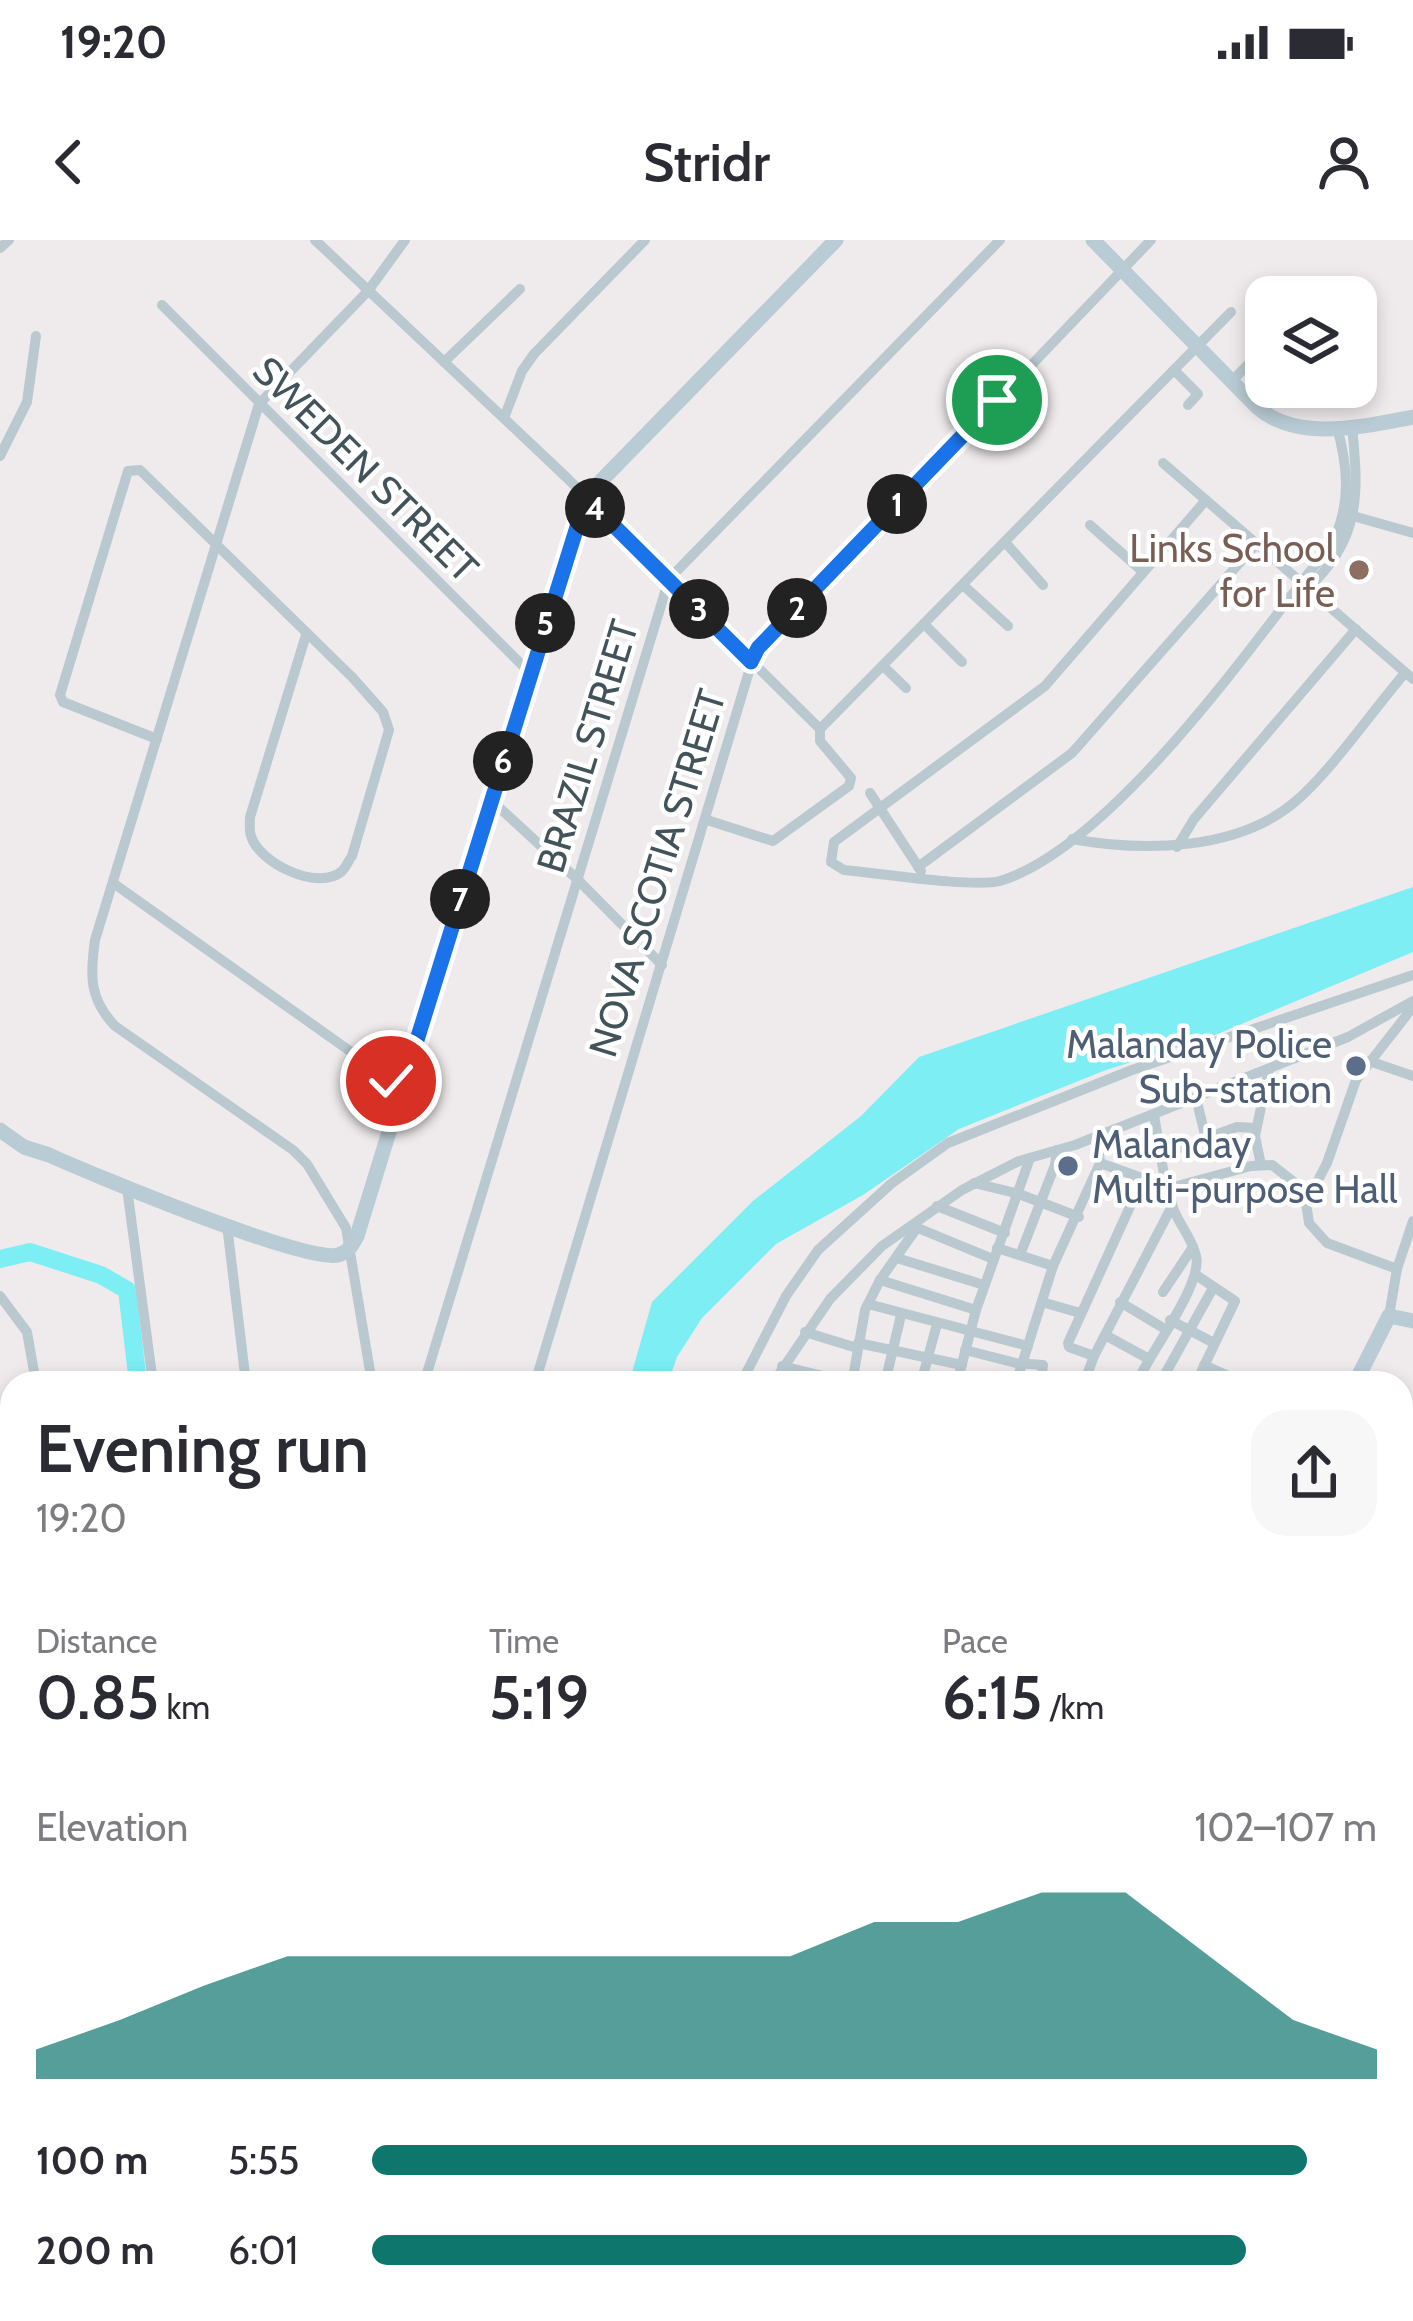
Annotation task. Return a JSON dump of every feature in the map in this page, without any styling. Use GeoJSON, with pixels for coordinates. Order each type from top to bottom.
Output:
{"type":"FeatureCollection","features":[{"type":"Feature","properties":{"kind":"street"},"geometry":{"type":"LineString","coordinates":[[0,248],[9,240]]}},
{"type":"Feature","properties":{"kind":"street"},"geometry":{"type":"LineString","coordinates":[[314,240],[504,418],[820,729]]}},
{"type":"Feature","properties":{"kind":"street"},"geometry":{"type":"LineString","coordinates":[[370,1371],[351,1246],[338,1214],[300,1156],[115,1026],[95,1001],[91,986],[94,940],[260,404],[368,291],[405,240]]}},
{"type":"Feature","properties":{"kind":"street"},"geometry":{"type":"LineString","coordinates":[[504,418],[522,371],[534,354],[645,240]]}},
{"type":"Feature","properties":{"kind":"street"},"geometry":{"type":"LineString","coordinates":[[0,1130],[24,1147],[227,1225],[326,1256],[341,1254],[351,1246],[586,498],[836,240]]}},
{"type":"Feature","properties":{"kind":"street","name":"BRAZIL STREET"},"geometry":{"type":"LineString","coordinates":[[428,1371],[669,579],[1000,240]]}},
{"type":"Feature","properties":{"kind":"street"},"geometry":{"type":"LineString","coordinates":[[1093,240],[1275,420],[1301,428],[1413,417]]}},
{"type":"Feature","properties":{"kind":"street","name":"NOVA SCOTIA STREET"},"geometry":{"type":"LineString","coordinates":[[539,1371],[758,648],[1151,240]]}},
{"type":"Feature","properties":{"kind":"street"},"geometry":{"type":"LineString","coordinates":[[444,362],[520,289]]}},
{"type":"Feature","properties":{"kind":"street","name":"SWEDEN STREET"},"geometry":{"type":"LineString","coordinates":[[162,305],[530,673]]}},
{"type":"Feature","properties":{"kind":"street"},"geometry":{"type":"LineString","coordinates":[[707,820],[773,842],[849,786],[851,778],[819,738],[820,729],[1231,312]]}},
{"type":"Feature","properties":{"kind":"street"},"geometry":{"type":"LineString","coordinates":[[0,456],[26,402],[36,337]]}},
{"type":"Feature","properties":{"kind":"street"},"geometry":{"type":"LineString","coordinates":[[1232,381],[1245,368]]}},
{"type":"Feature","properties":{"kind":"street"},"geometry":{"type":"LineString","coordinates":[[1174,370],[1198,394],[1188,405]]}},
{"type":"Feature","properties":{"kind":"street"},"geometry":{"type":"LineString","coordinates":[[1206,500],[1045,686],[834,842],[831,862],[844,870],[921,872],[998,882],[1072,839],[1144,776],[1335,550],[1350,516],[1345,426]]}},
{"type":"Feature","properties":{"kind":"street"},"geometry":{"type":"LineString","coordinates":[[1072,839],[1177,847],[1272,817],[1298,800],[1409,676],[1162,463]]}},
{"type":"Feature","properties":{"kind":"street"},"geometry":{"type":"LineString","coordinates":[[157,740],[63,703],[60,695],[126,473],[140,470],[217,547],[306,635],[383,712],[389,730],[352,856],[341,872],[324,878],[291,871],[265,854],[250,834],[250,817],[306,635]]}},
{"type":"Feature","properties":{"kind":"street"},"geometry":{"type":"LineString","coordinates":[[1350,516],[1413,533]]}},
{"type":"Feature","properties":{"kind":"street"},"geometry":{"type":"LineString","coordinates":[[1090,524],[1142,571]]}},
{"type":"Feature","properties":{"kind":"street"},"geometry":{"type":"LineString","coordinates":[[1005,542],[1042,585]]}},
{"type":"Feature","properties":{"kind":"street"},"geometry":{"type":"LineString","coordinates":[[921,872],[1072,754],[1257,543]]}},
{"type":"Feature","properties":{"kind":"street"},"geometry":{"type":"LineString","coordinates":[[962,585],[1008,626]]}},
{"type":"Feature","properties":{"kind":"street"},"geometry":{"type":"LineString","coordinates":[[924,624],[962,662]]}},
{"type":"Feature","properties":{"kind":"street"},"geometry":{"type":"LineString","coordinates":[[1177,847],[1194,819],[1356,629]]}},
{"type":"Feature","properties":{"kind":"street"},"geometry":{"type":"LineString","coordinates":[[883,665],[906,688]]}},
{"type":"Feature","properties":{"kind":"street"},"geometry":{"type":"LineString","coordinates":[[870,794],[921,872]]}},
{"type":"Feature","properties":{"kind":"street"},"geometry":{"type":"LineString","coordinates":[[491,800],[662,965]]}},
{"type":"Feature","properties":{"kind":"street"},"geometry":{"type":"LineString","coordinates":[[113,883],[402,1088]]}},
{"type":"Feature","properties":{"kind":"street"},"geometry":{"type":"LineString","coordinates":[[747,1371],[786,1296],[818,1250],[892,1184],[948,1143],[1132,1070],[1413,975]]}},
{"type":"Feature","properties":{"kind":"street"},"geometry":{"type":"LineString","coordinates":[[1397,1269],[1359,1258],[1323,1240],[1307,1218],[1308,1193],[1327,1163],[1347,1097],[1413,1004]]}},
{"type":"Feature","properties":{"kind":"street"},"geometry":{"type":"LineString","coordinates":[[779,1371],[856,1272],[973,1183],[1270,1070],[1348,1036],[1400,1005],[1413,1004]]}},
{"type":"Feature","properties":{"kind":"street"},"geometry":{"type":"LineString","coordinates":[[1397,1025],[1413,1036]]}},
{"type":"Feature","properties":{"kind":"street"},"geometry":{"type":"LineString","coordinates":[[1369,1060],[1413,1076]]}},
{"type":"Feature","properties":{"kind":"street"},"geometry":{"type":"LineString","coordinates":[[1261,1165],[1256,1128],[1270,1070]]}},
{"type":"Feature","properties":{"kind":"street"},"geometry":{"type":"LineString","coordinates":[[1196,1098],[1206,1139]]}},
{"type":"Feature","properties":{"kind":"street"},"geometry":{"type":"LineString","coordinates":[[1143,1371],[1196,1276],[1192,1247],[1170,1210],[1154,1115]]}},
{"type":"Feature","properties":{"kind":"street"},"geometry":{"type":"LineString","coordinates":[[1161,1145],[1177,1145],[1177,1149],[1237,1127],[1256,1128]]}},
{"type":"Feature","properties":{"kind":"street"},"geometry":{"type":"LineString","coordinates":[[1020,1371],[1053,1266],[1100,1163],[1097,1136]]}},
{"type":"Feature","properties":{"kind":"street"},"geometry":{"type":"LineString","coordinates":[[1020,1255],[1057,1150]]}},
{"type":"Feature","properties":{"kind":"street"},"geometry":{"type":"LineString","coordinates":[[960,1371],[984,1285],[1030,1158]]}},
{"type":"Feature","properties":{"kind":"street"},"geometry":{"type":"LineString","coordinates":[[1100,1163],[1168,1187],[1261,1165],[1280,1168],[1308,1193]]}},
{"type":"Feature","properties":{"kind":"street"},"geometry":{"type":"LineString","coordinates":[[1094,1356],[1068,1345],[1143,1178]]}},
{"type":"Feature","properties":{"kind":"street"},"geometry":{"type":"LineString","coordinates":[[1214,1178],[1220,1199]]}},
{"type":"Feature","properties":{"kind":"street"},"geometry":{"type":"LineString","coordinates":[[973,1183],[1078,1216]]}},
{"type":"Feature","properties":{"kind":"street"},"geometry":{"type":"LineString","coordinates":[[127,1188],[150,1371]]}},
{"type":"Feature","properties":{"kind":"street"},"geometry":{"type":"LineString","coordinates":[[937,1206],[1005,1233]]}},
{"type":"Feature","properties":{"kind":"street"},"geometry":{"type":"LineString","coordinates":[[1089,1371],[1170,1210]]}},
{"type":"Feature","properties":{"kind":"street"},"geometry":{"type":"LineString","coordinates":[[1361,1371],[1390,1316],[1397,1269],[1413,1221]]}},
{"type":"Feature","properties":{"kind":"street"},"geometry":{"type":"LineString","coordinates":[[227,1225],[245,1371]]}},
{"type":"Feature","properties":{"kind":"street"},"geometry":{"type":"LineString","coordinates":[[914,1226],[1053,1266]]}},
{"type":"Feature","properties":{"kind":"street"},"geometry":{"type":"LineString","coordinates":[[854,1371],[868,1304],[914,1226]]}},
{"type":"Feature","properties":{"kind":"street"},"geometry":{"type":"LineString","coordinates":[[1163,1292],[1192,1247]]}},
{"type":"Feature","properties":{"kind":"street"},"geometry":{"type":"LineString","coordinates":[[897,1258],[984,1285]]}},
{"type":"Feature","properties":{"kind":"street"},"geometry":{"type":"LineString","coordinates":[[1196,1276],[1234,1300],[1202,1371]]}},
{"type":"Feature","properties":{"kind":"street"},"geometry":{"type":"LineString","coordinates":[[880,1280],[976,1310]]}},
{"type":"Feature","properties":{"kind":"street"},"geometry":{"type":"LineString","coordinates":[[1167,1371],[1213,1288]]}},
{"type":"Feature","properties":{"kind":"street"},"geometry":{"type":"LineString","coordinates":[[0,1296],[28,1332],[33,1371]]}},
{"type":"Feature","properties":{"kind":"street"},"geometry":{"type":"LineString","coordinates":[[1042,1302],[1080,1313]]}},
{"type":"Feature","properties":{"kind":"street"},"geometry":{"type":"LineString","coordinates":[[1120,1302],[1214,1343]]}},
{"type":"Feature","properties":{"kind":"street"},"geometry":{"type":"LineString","coordinates":[[868,1304],[1028,1346]]}},
{"type":"Feature","properties":{"kind":"street"},"geometry":{"type":"LineString","coordinates":[[887,1371],[901,1315]]}},
{"type":"Feature","properties":{"kind":"street"},"geometry":{"type":"LineString","coordinates":[[1390,1316],[1413,1321]]}},
{"type":"Feature","properties":{"kind":"street"},"geometry":{"type":"LineString","coordinates":[[923,1371],[937,1324]]}},
{"type":"Feature","properties":{"kind":"street"},"geometry":{"type":"LineString","coordinates":[[805,1332],[962,1365]]}},
{"type":"Feature","properties":{"kind":"street"},"geometry":{"type":"LineString","coordinates":[[1105,1335],[1149,1359]]}},
{"type":"Feature","properties":{"kind":"street"},"geometry":{"type":"LineString","coordinates":[[964,1351],[1044,1367],[1043,1371]]}},
{"type":"Feature","properties":{"kind":"street"},"geometry":{"type":"LineString","coordinates":[[1204,1365],[1217,1371]]}},
{"type":"Feature","properties":{"kind":"street"},"geometry":{"type":"LineString","coordinates":[[782,1366],[803,1371]]}},
{"type":"Feature","properties":{"kind":"water"},"geometry":{"type":"Polygon","coordinates":[[[1413,887],[1413,952],[1208,1038],[1106,1070],[959,1129],[863,1195],[776,1244],[702,1318],[672,1371],[632,1371],[652,1302],[753,1201],[861,1116],[919,1057],[1413,887]]]}},
{"type":"Feature","properties":{"kind":"waterway"},"geometry":{"type":"LineString","coordinates":[[0,1259],[30,1252],[101,1275],[127,1290],[137,1371]]}},
{"type":"Feature","properties":{"kind":"place","name":"Links School for Life"},"geometry":{"type":"Point","coordinates":[1359,570]}},
{"type":"Feature","properties":{"kind":"place","name":"Malanday Police Sub-station"},"geometry":{"type":"Point","coordinates":[1356,1066]}},
{"type":"Feature","properties":{"kind":"place","name":"Malanday Multi-purpose Hall"},"geometry":{"type":"Point","coordinates":[1068,1166]}},
{"type":"Feature","properties":{"kind":"route"},"geometry":{"type":"LineString","coordinates":[[391,1081],[402,1088],[586,498],[751,662],[758,648],[997,400]]}}]}
